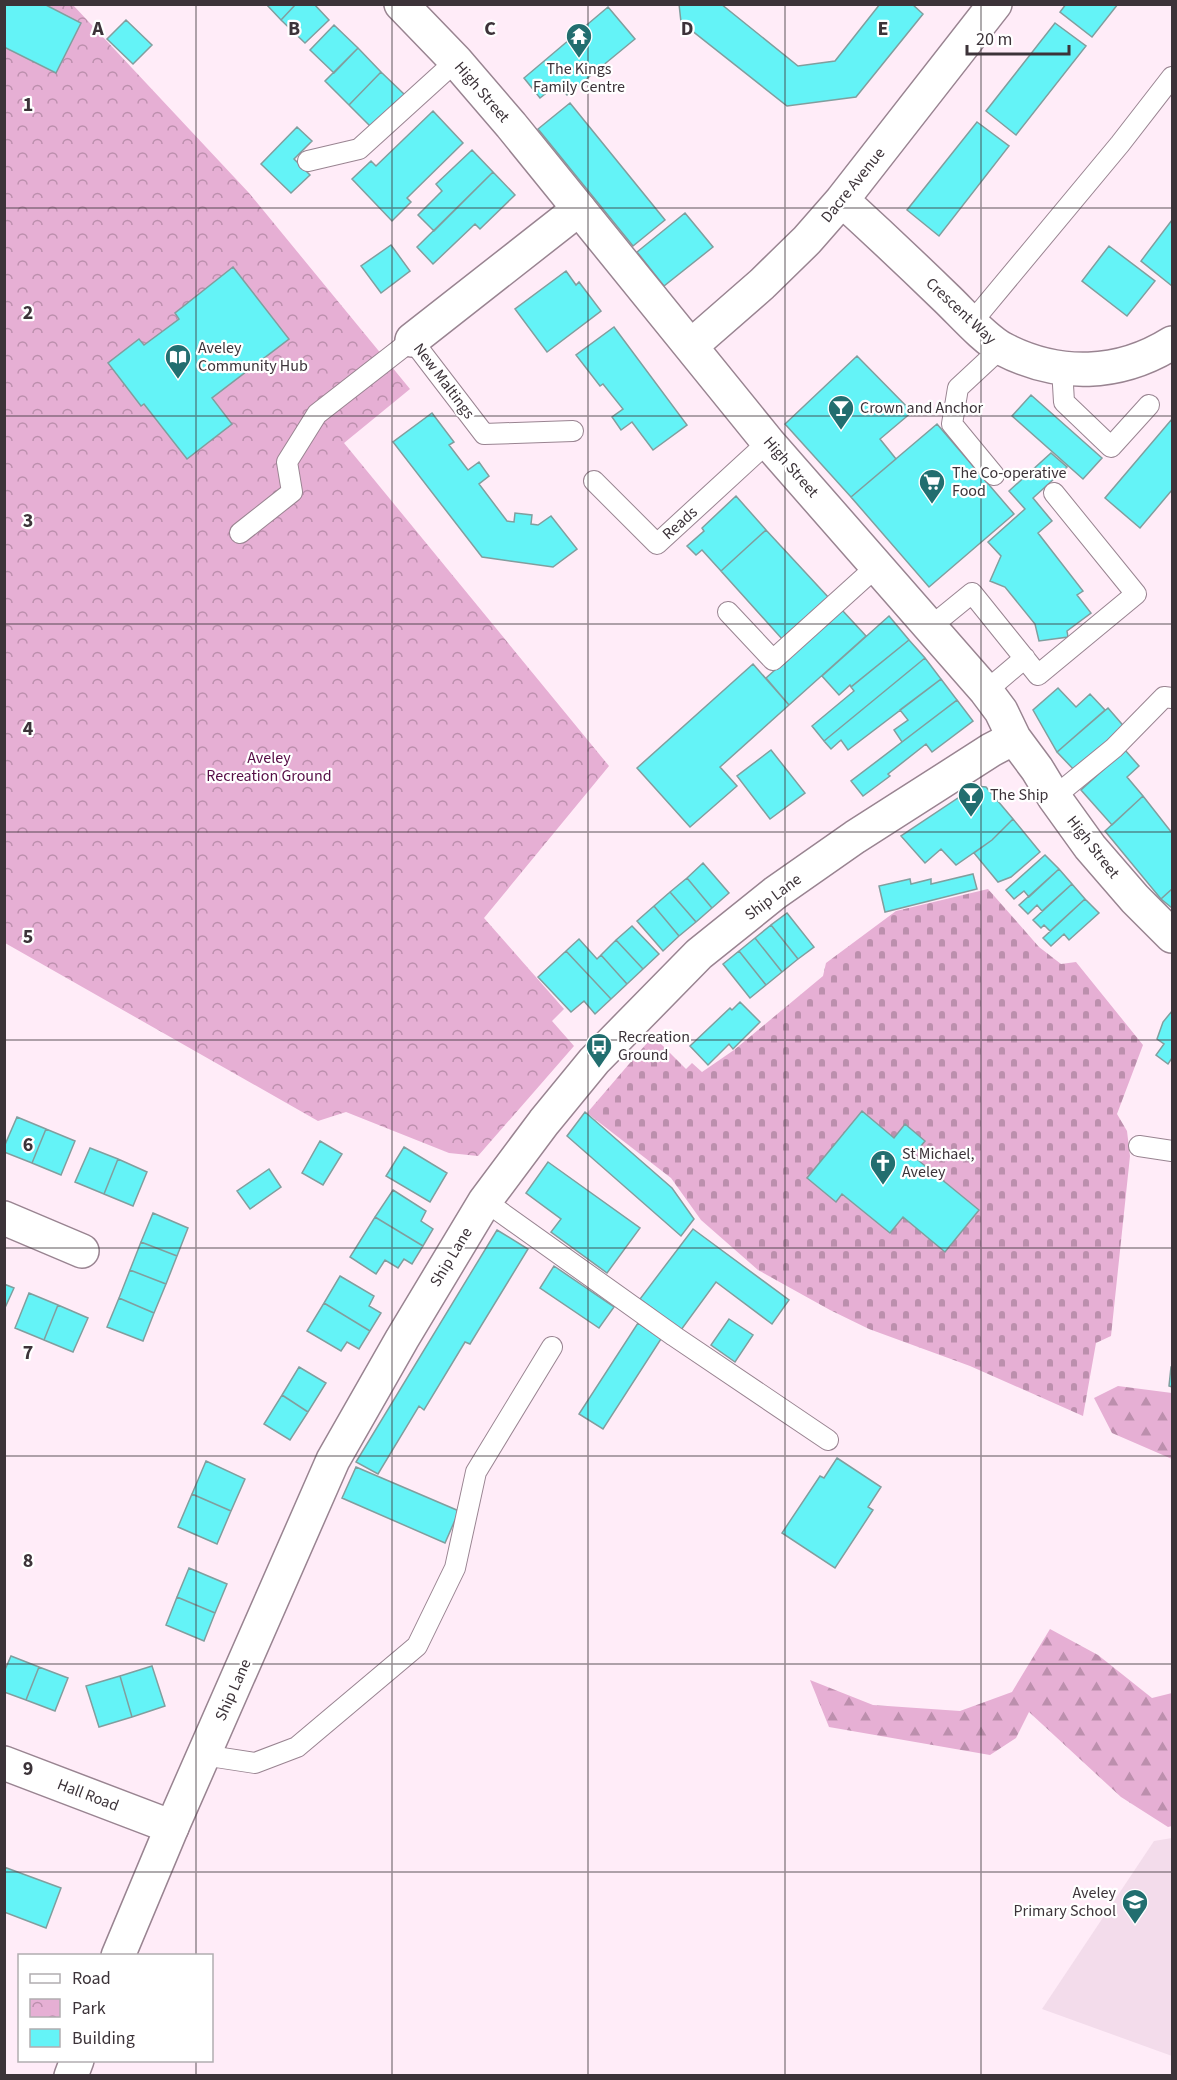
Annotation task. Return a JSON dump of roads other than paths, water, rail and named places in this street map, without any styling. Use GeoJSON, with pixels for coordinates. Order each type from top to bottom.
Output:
{"type":"FeatureCollection","features":[{"type":"Feature","properties":{"kind":"street","name":"High Street"},"geometry":{"type":"LineString","coordinates":[[400,4],[456,61],[511,125],[768,442],[986,691],[1014,738],[1090,847],[1135,899],[1170,930]]}},
{"type":"Feature","properties":{"kind":"street","name":"Dacre Avenue"},"geometry":{"type":"LineString","coordinates":[[691,346],[762,284],[807,240],[842,200],[995,4]]}},
{"type":"Feature","properties":{"kind":"street","name":"Crescent Way"},"geometry":{"type":"LineString","coordinates":[[842,200],[1001,348],[1031,361],[1062,368],[1093,370],[1127,364],[1153,355],[1173,343]]}},
{"type":"Feature","properties":{"kind":"street","name":"New Maltings"},"geometry":{"type":"LineString","coordinates":[[412,340],[579,209]]}},
{"type":"Feature","properties":{"kind":"street","name":"Ship Lane"},"geometry":{"type":"LineString","coordinates":[[119,1954],[203,1755],[333,1460],[485,1201],[544,1122],[594,1061],[699,954],[776,893],[855,837],[991,750],[1014,738]]}},
{"type":"Feature","properties":{"kind":"street"},"geometry":{"type":"LineString","coordinates":[[4,1218],[82,1251]]}},
{"type":"Feature","properties":{"kind":"street","name":"Hall Road"},"geometry":{"type":"LineString","coordinates":[[4,1763],[172,1827]]}},
{"type":"Feature","properties":{"kind":"street"},"geometry":{"type":"LineString","coordinates":[[71,2076],[77,2062]]}},
{"type":"Feature","properties":{"kind":"lane"},"geometry":{"type":"LineString","coordinates":[[308,161],[359,149],[456,61]]}},
{"type":"Feature","properties":{"kind":"lane"},"geometry":{"type":"LineString","coordinates":[[972,322],[1173,77]]}},
{"type":"Feature","properties":{"kind":"lane"},"geometry":{"type":"LineString","coordinates":[[240,533],[292,492],[287,462],[317,414],[412,340]]}},
{"type":"Feature","properties":{"kind":"lane","name":"New Maltings"},"geometry":{"type":"LineString","coordinates":[[412,340],[484,434],[573,431]]}},
{"type":"Feature","properties":{"kind":"lane"},"geometry":{"type":"LineString","coordinates":[[994,475],[952,424],[958,388],[1001,348]]}},
{"type":"Feature","properties":{"kind":"lane"},"geometry":{"type":"LineString","coordinates":[[1062,368],[1064,402],[1111,447],[1149,405]]}},
{"type":"Feature","properties":{"kind":"lane","name":"Reads"},"geometry":{"type":"LineString","coordinates":[[594,482],[657,544],[768,442]]}},
{"type":"Feature","properties":{"kind":"lane"},"geometry":{"type":"LineString","coordinates":[[929,628],[972,593],[1038,675],[1136,594],[1054,492]]}},
{"type":"Feature","properties":{"kind":"lane"},"geometry":{"type":"LineString","coordinates":[[728,612],[774,660],[876,567]]}},
{"type":"Feature","properties":{"kind":"lane"},"geometry":{"type":"LineString","coordinates":[[986,691],[1025,658]]}},
{"type":"Feature","properties":{"kind":"lane"},"geometry":{"type":"LineString","coordinates":[[1054,797],[1114,748],[1164,697],[1173,698]]}},
{"type":"Feature","properties":{"kind":"lane"},"geometry":{"type":"LineString","coordinates":[[1139,1146],[1173,1151]]}},
{"type":"Feature","properties":{"kind":"lane"},"geometry":{"type":"LineString","coordinates":[[485,1201],[674,1336],[828,1440]]}},
{"type":"Feature","properties":{"kind":"lane"},"geometry":{"type":"LineString","coordinates":[[203,1755],[255,1763],[297,1747],[417,1646],[455,1568],[476,1472],[552,1347]]}},
{"type":"Feature","properties":{"kind":"place","name":"The Kings Family Centre"},"geometry":{"type":"Point","coordinates":[579,59]}},
{"type":"Feature","properties":{"kind":"place","name":"Aveley Community Hub"},"geometry":{"type":"Point","coordinates":[178,380]}},
{"type":"Feature","properties":{"kind":"place","name":"Crown and Anchor"},"geometry":{"type":"Point","coordinates":[841,431]}},
{"type":"Feature","properties":{"kind":"place","name":"The Co-operative Food"},"geometry":{"type":"Point","coordinates":[932,505]}},
{"type":"Feature","properties":{"kind":"place","name":"The Ship"},"geometry":{"type":"Point","coordinates":[971,818]}},
{"type":"Feature","properties":{"kind":"place","name":"Recreation Ground"},"geometry":{"type":"Point","coordinates":[599,1069]}},
{"type":"Feature","properties":{"kind":"place","name":"St Michael, Aveley"},"geometry":{"type":"Point","coordinates":[883,1186]}},
{"type":"Feature","properties":{"kind":"place","name":"Aveley Primary School"},"geometry":{"type":"Point","coordinates":[1135,1925]}},
{"type":"Feature","properties":{"kind":"park label","name":"Aveley Recreation Ground"},"geometry":{"type":"Point","coordinates":[269,767]}}]}
